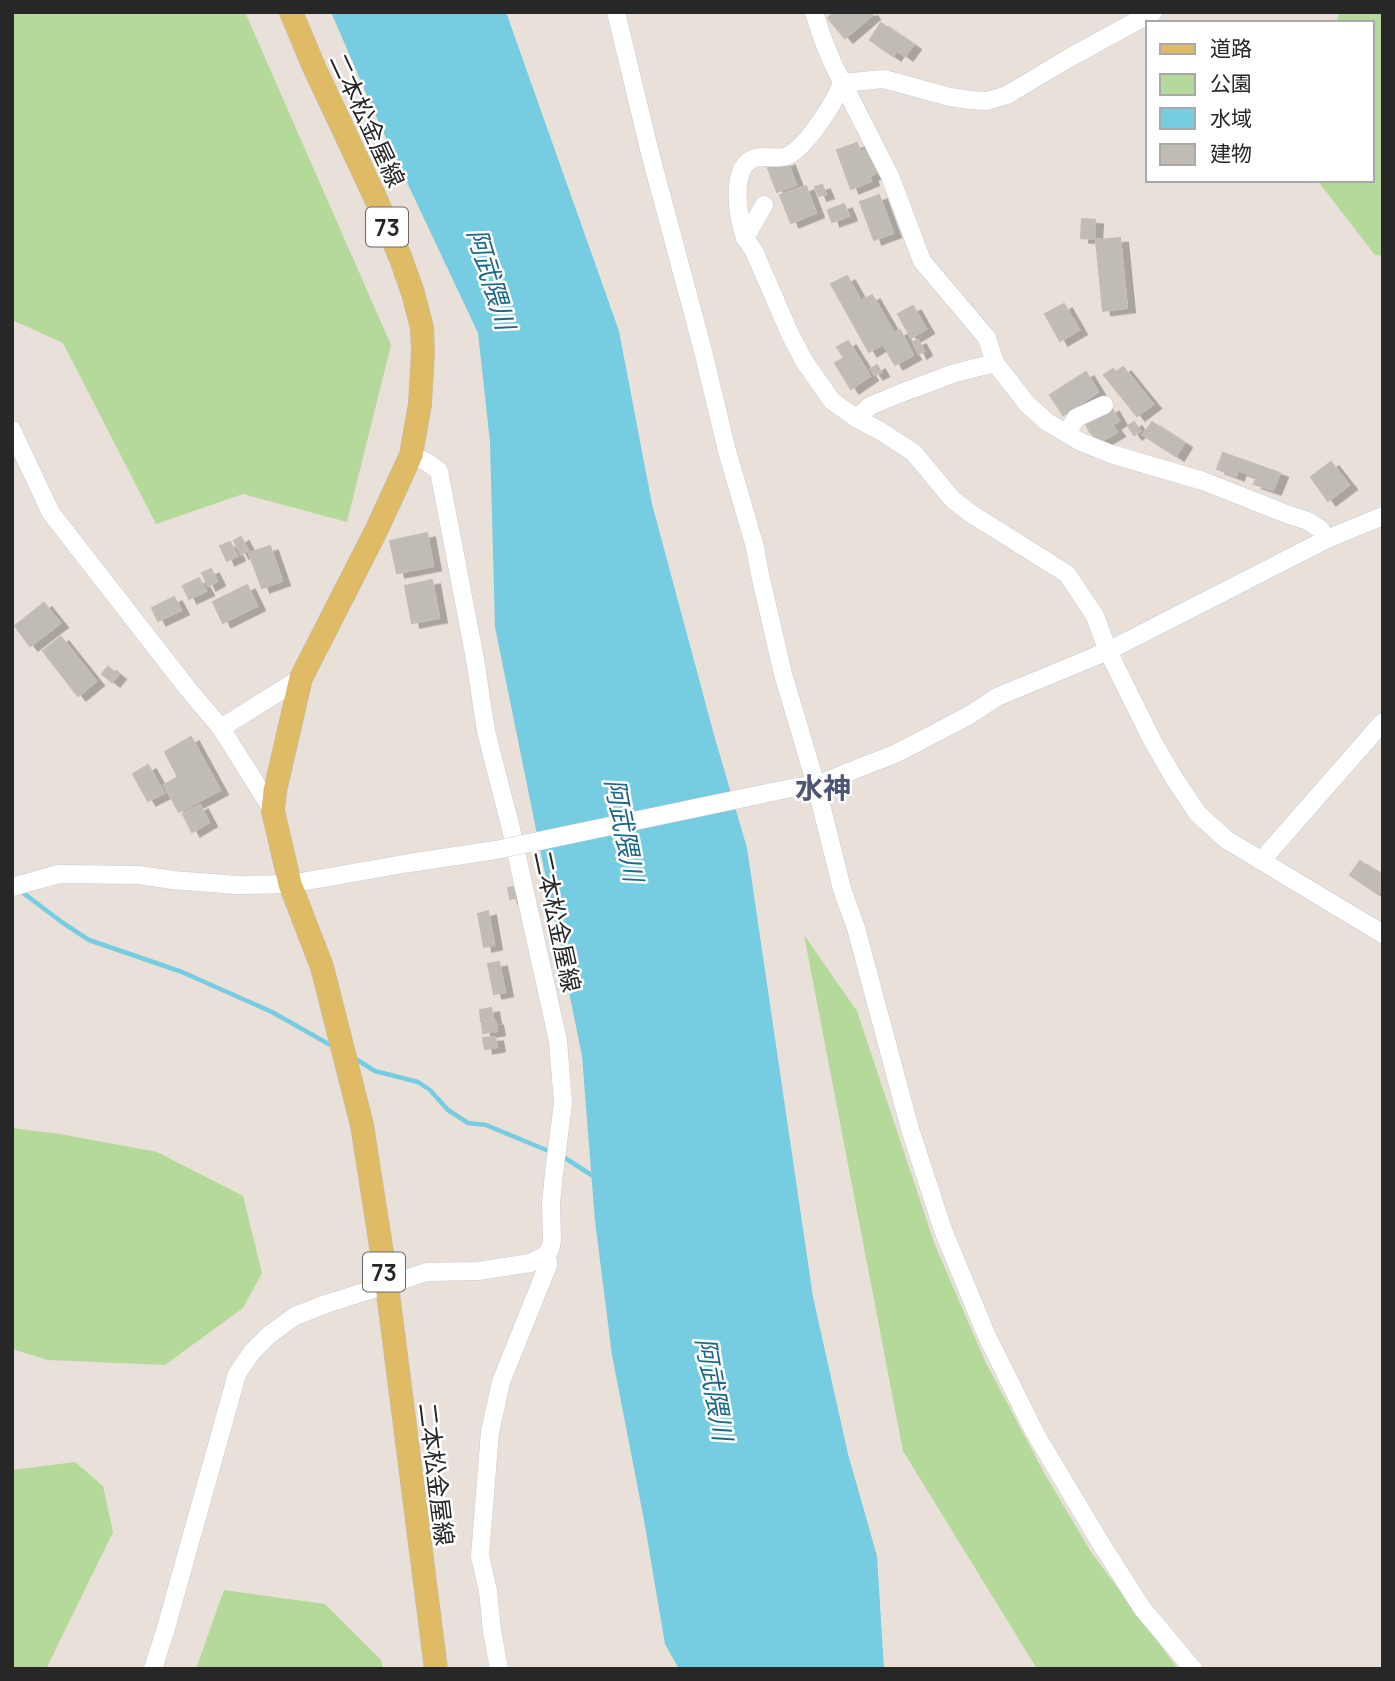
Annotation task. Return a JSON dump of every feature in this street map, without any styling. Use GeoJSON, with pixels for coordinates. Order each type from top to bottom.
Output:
{"type":"FeatureCollection","features":[{"type":"Feature","properties":{"kind":"main road","name":"二本松金屋線"},"geometry":{"type":"LineString","coordinates":[[291,12],[401,259],[422,328],[424,352],[411,455],[376,531],[301,678],[275,791],[273,811],[290,884],[322,967],[362,1125],[387,1286],[436,1669]]}},
{"type":"Feature","properties":{"kind":"street"},"geometry":{"type":"LineString","coordinates":[[616,12],[727,451],[755,547],[783,674],[910,1129],[943,1230],[986,1334],[1035,1433],[1142,1608],[1193,1669]]}},
{"type":"Feature","properties":{"kind":"street"},"geometry":{"type":"LineString","coordinates":[[814,12],[842,83],[890,176],[922,261],[987,338],[995,363],[1027,404],[1047,422],[1081,442],[1111,454],[1203,481],[1308,521],[1320,529],[1327,539]]}},
{"type":"Feature","properties":{"kind":"street"},"geometry":{"type":"LineString","coordinates":[[842,83],[884,79],[950,97],[987,100],[1007,95],[1153,12]]}},
{"type":"Feature","properties":{"kind":"street"},"geometry":{"type":"LineString","coordinates":[[842,83],[837,97],[797,149],[789,155],[755,158],[748,162],[741,171],[738,186],[738,206],[745,238],[754,251],[804,361],[832,401],[914,453],[953,500],[1067,574],[1095,616],[1108,651],[1152,740],[1198,814],[1227,840],[1383,934]]}},
{"type":"Feature","properties":{"kind":"street"},"geometry":{"type":"LineString","coordinates":[[745,238],[764,205]]}},
{"type":"Feature","properties":{"kind":"street"},"geometry":{"type":"LineString","coordinates":[[856,418],[870,406],[901,393],[955,373],[995,363]]}},
{"type":"Feature","properties":{"kind":"street"},"geometry":{"type":"LineString","coordinates":[[1067,433],[1076,418],[1104,405]]}},
{"type":"Feature","properties":{"kind":"street"},"geometry":{"type":"LineString","coordinates":[[12,430],[51,513],[221,728],[273,811]]}},
{"type":"Feature","properties":{"kind":"street","name":"二本松金屋線"},"geometry":{"type":"LineString","coordinates":[[411,455],[439,471],[486,731],[511,829],[558,1041],[563,1103],[551,1204],[552,1240],[545,1256],[548,1265],[501,1382],[491,1432],[480,1556],[499,1669]]}},
{"type":"Feature","properties":{"kind":"street"},"geometry":{"type":"LineString","coordinates":[[12,887],[59,874],[139,875],[237,885],[290,884],[496,850],[816,785],[897,752],[968,716],[997,697],[1108,651],[1327,539],[1383,516]]}},
{"type":"Feature","properties":{"kind":"street"},"geometry":{"type":"LineString","coordinates":[[221,728],[301,678]]}},
{"type":"Feature","properties":{"kind":"street"},"geometry":{"type":"LineString","coordinates":[[1261,861],[1383,722]]}},
{"type":"Feature","properties":{"kind":"street","name":"73"},"geometry":{"type":"LineString","coordinates":[[387,1286],[427,1272],[516,1266],[537,1261],[545,1256]]}},
{"type":"Feature","properties":{"kind":"street"},"geometry":{"type":"LineString","coordinates":[[153,1669],[237,1374],[252,1352],[295,1317],[326,1304],[387,1286]]}},
{"type":"Feature","properties":{"kind":"green space"},"geometry":{"type":"Polygon","coordinates":[[[12,12],[245,12],[391,345],[347,522],[243,494],[156,524],[63,343],[12,320],[12,12]]]}},
{"type":"Feature","properties":{"kind":"green space"},"geometry":{"type":"Polygon","coordinates":[[[1340,12],[1383,12],[1383,256],[1375,255],[1319,182],[1374,182],[1374,21],[1337,21],[1340,12]]]}},
{"type":"Feature","properties":{"kind":"green space"},"geometry":{"type":"Polygon","coordinates":[[[804,935],[857,1011],[935,1245],[985,1361],[1043,1471],[1091,1552],[1178,1669],[1037,1669],[903,1451],[804,935]]]}},
{"type":"Feature","properties":{"kind":"green space"},"geometry":{"type":"Polygon","coordinates":[[[12,1128],[157,1152],[243,1196],[262,1273],[243,1308],[165,1365],[48,1360],[12,1349],[12,1128]]]}},
{"type":"Feature","properties":{"kind":"green space"},"geometry":{"type":"Polygon","coordinates":[[[75,1462],[103,1486],[113,1532],[46,1669],[12,1669],[12,1470],[75,1462]]]}},
{"type":"Feature","properties":{"kind":"green space"},"geometry":{"type":"Polygon","coordinates":[[[224,1590],[325,1604],[381,1660],[383,1669],[196,1669],[224,1590]]]}},
{"type":"Feature","properties":{"kind":"water","name":"阿武隈川"},"geometry":{"type":"Polygon","coordinates":[[[331,12],[506,12],[619,331],[652,504],[747,848],[813,1297],[848,1454],[877,1556],[884,1669],[679,1669],[665,1644],[612,1355],[595,1221],[582,1056],[495,627],[490,442],[478,333],[379,123],[331,12]]]}},
{"type":"Feature","properties":{"kind":"building"},"geometry":{"type":"Polygon","coordinates":[[[835,12],[870,12],[872,15],[845,38],[828,18],[835,12]]]}},
{"type":"Feature","properties":{"kind":"building"},"geometry":{"type":"Polygon","coordinates":[[[881,23],[913,45],[905,56],[897,50],[893,56],[870,40],[881,23]]]}},
{"type":"Feature","properties":{"kind":"building"},"geometry":{"type":"Polygon","coordinates":[[[857,143],[860,152],[868,149],[876,173],[869,176],[871,181],[851,189],[837,150],[857,143]]]}},
{"type":"Feature","properties":{"kind":"building"},"geometry":{"type":"Polygon","coordinates":[[[787,161],[796,185],[777,192],[768,168],[787,161]]]}},
{"type":"Feature","properties":{"kind":"building"},"geometry":{"type":"Polygon","coordinates":[[[822,185],[826,194],[819,196],[815,187],[822,185]]]}},
{"type":"Feature","properties":{"kind":"building"},"geometry":{"type":"Polygon","coordinates":[[[806,186],[816,213],[791,223],[780,195],[806,186]]]}},
{"type":"Feature","properties":{"kind":"building"},"geometry":{"type":"Polygon","coordinates":[[[879,195],[893,233],[874,240],[860,202],[879,195]]]}},
{"type":"Feature","properties":{"kind":"building"},"geometry":{"type":"Polygon","coordinates":[[[844,204],[849,216],[832,222],[828,210],[844,204]]]}},
{"type":"Feature","properties":{"kind":"building"},"geometry":{"type":"Polygon","coordinates":[[[1082,219],[1095,220],[1094,239],[1081,238],[1082,219]]]}},
{"type":"Feature","properties":{"kind":"building"},"geometry":{"type":"Polygon","coordinates":[[[1120,238],[1127,308],[1103,311],[1096,240],[1120,238]]]}},
{"type":"Feature","properties":{"kind":"building"},"geometry":{"type":"Polygon","coordinates":[[[847,276],[861,301],[872,295],[894,333],[900,330],[913,355],[895,365],[883,344],[869,352],[831,284],[847,276]]]}},
{"type":"Feature","properties":{"kind":"building"},"geometry":{"type":"Polygon","coordinates":[[[1064,304],[1079,330],[1060,341],[1045,314],[1064,304]]]}},
{"type":"Feature","properties":{"kind":"building"},"geometry":{"type":"Polygon","coordinates":[[[913,306],[926,329],[911,338],[898,314],[913,306]]]}},
{"type":"Feature","properties":{"kind":"building"},"geometry":{"type":"Polygon","coordinates":[[[918,340],[924,351],[919,354],[913,342],[918,340]]]}},
{"type":"Feature","properties":{"kind":"building"},"geometry":{"type":"Polygon","coordinates":[[[848,341],[870,376],[851,389],[835,363],[844,358],[837,347],[848,341]]]}},
{"type":"Feature","properties":{"kind":"building"},"geometry":{"type":"Polygon","coordinates":[[[877,365],[881,372],[875,375],[871,369],[877,365]]]}},
{"type":"Feature","properties":{"kind":"building"},"geometry":{"type":"Polygon","coordinates":[[[1123,367],[1153,404],[1137,416],[1104,375],[1123,367]]]}},
{"type":"Feature","properties":{"kind":"building"},"geometry":{"type":"Polygon","coordinates":[[[1086,372],[1098,392],[1063,415],[1050,395],[1086,372]]]}},
{"type":"Feature","properties":{"kind":"building"},"geometry":{"type":"Polygon","coordinates":[[[1111,407],[1119,421],[1112,425],[1117,432],[1100,442],[1085,422],[1111,407]]]}},
{"type":"Feature","properties":{"kind":"building"},"geometry":{"type":"Polygon","coordinates":[[[1134,422],[1140,431],[1134,435],[1128,426],[1134,422]]]}},
{"type":"Feature","properties":{"kind":"building"},"geometry":{"type":"Polygon","coordinates":[[[1152,422],[1184,443],[1176,456],[1143,435],[1152,422]]]}},
{"type":"Feature","properties":{"kind":"building"},"geometry":{"type":"Polygon","coordinates":[[[1223,453],[1280,473],[1273,490],[1254,484],[1257,477],[1238,470],[1236,476],[1217,469],[1223,453]]]}},
{"type":"Feature","properties":{"kind":"building"},"geometry":{"type":"Polygon","coordinates":[[[1331,462],[1349,485],[1328,501],[1311,477],[1331,462]]]}},
{"type":"Feature","properties":{"kind":"building"},"geometry":{"type":"Polygon","coordinates":[[[427,533],[433,566],[397,573],[390,541],[427,533]]]}},
{"type":"Feature","properties":{"kind":"building"},"geometry":{"type":"Polygon","coordinates":[[[241,537],[248,550],[241,554],[234,541],[241,537]]]}},
{"type":"Feature","properties":{"kind":"building"},"geometry":{"type":"Polygon","coordinates":[[[230,542],[237,556],[227,561],[220,546],[230,542]]]}},
{"type":"Feature","properties":{"kind":"building"},"geometry":{"type":"Polygon","coordinates":[[[270,546],[282,581],[262,588],[249,553],[270,546]]]}},
{"type":"Feature","properties":{"kind":"building"},"geometry":{"type":"Polygon","coordinates":[[[211,569],[217,581],[208,586],[202,573],[211,569]]]}},
{"type":"Feature","properties":{"kind":"building"},"geometry":{"type":"Polygon","coordinates":[[[199,578],[206,591],[189,599],[183,586],[199,578]]]}},
{"type":"Feature","properties":{"kind":"building"},"geometry":{"type":"Polygon","coordinates":[[[432,580],[439,618],[412,623],[405,586],[432,580]]]}},
{"type":"Feature","properties":{"kind":"building"},"geometry":{"type":"Polygon","coordinates":[[[247,585],[257,606],[223,623],[213,602],[247,585]]]}},
{"type":"Feature","properties":{"kind":"building"},"geometry":{"type":"Polygon","coordinates":[[[174,597],[181,610],[158,621],[152,608],[174,597]]]}},
{"type":"Feature","properties":{"kind":"building"},"geometry":{"type":"Polygon","coordinates":[[[44,603],[60,623],[30,646],[15,626],[44,603]]]}},
{"type":"Feature","properties":{"kind":"building"},"geometry":{"type":"Polygon","coordinates":[[[61,637],[96,681],[78,696],[43,651],[61,637]]]}},
{"type":"Feature","properties":{"kind":"building"},"geometry":{"type":"Polygon","coordinates":[[[108,667],[118,675],[112,682],[102,674],[108,667]]]}},
{"type":"Feature","properties":{"kind":"building"},"geometry":{"type":"Polygon","coordinates":[[[191,737],[220,790],[179,812],[164,785],[178,777],[165,752],[191,737]]]}},
{"type":"Feature","properties":{"kind":"building"},"geometry":{"type":"Polygon","coordinates":[[[148,765],[164,793],[148,801],[133,774],[148,765]]]}},
{"type":"Feature","properties":{"kind":"building"},"geometry":{"type":"Polygon","coordinates":[[[200,805],[209,822],[192,832],[183,814],[200,805]]]}},
{"type":"Feature","properties":{"kind":"building"},"geometry":{"type":"Polygon","coordinates":[[[1360,861],[1383,876],[1383,886],[1378,894],[1350,875],[1360,861]]]}},
{"type":"Feature","properties":{"kind":"building"},"geometry":{"type":"Polygon","coordinates":[[[513,887],[515,898],[510,899],[508,888],[513,887]]]}},
{"type":"Feature","properties":{"kind":"building"},"geometry":{"type":"Polygon","coordinates":[[[488,911],[494,945],[484,947],[478,914],[488,911]]]}},
{"type":"Feature","properties":{"kind":"building"},"geometry":{"type":"Polygon","coordinates":[[[499,962],[505,992],[494,994],[488,964],[499,962]]]}},
{"type":"Feature","properties":{"kind":"building"},"geometry":{"type":"Polygon","coordinates":[[[491,1008],[493,1019],[481,1021],[480,1010],[491,1008]]]}},
{"type":"Feature","properties":{"kind":"building"},"geometry":{"type":"Polygon","coordinates":[[[495,1021],[497,1031],[483,1033],[482,1023],[495,1021]]]}},
{"type":"Feature","properties":{"kind":"building"},"geometry":{"type":"Polygon","coordinates":[[[495,1037],[497,1047],[485,1049],[483,1038],[495,1037]]]}},
{"type":"Feature","properties":{"kind":"waterway"},"geometry":{"type":"LineString","coordinates":[[18,889],[89,940],[182,972],[272,1012],[334,1047]]}},
{"type":"Feature","properties":{"kind":"waterway"},"geometry":{"type":"LineString","coordinates":[[354,1058],[375,1071],[418,1082],[430,1090],[448,1110],[468,1123],[486,1125],[551,1152]]}},
{"type":"Feature","properties":{"kind":"waterway"},"geometry":{"type":"LineString","coordinates":[[562,1156],[596,1178]]}},
{"type":"Feature","properties":{"kind":"district","name":"水神"},"geometry":{"type":"Point","coordinates":[823,787]}}]}
